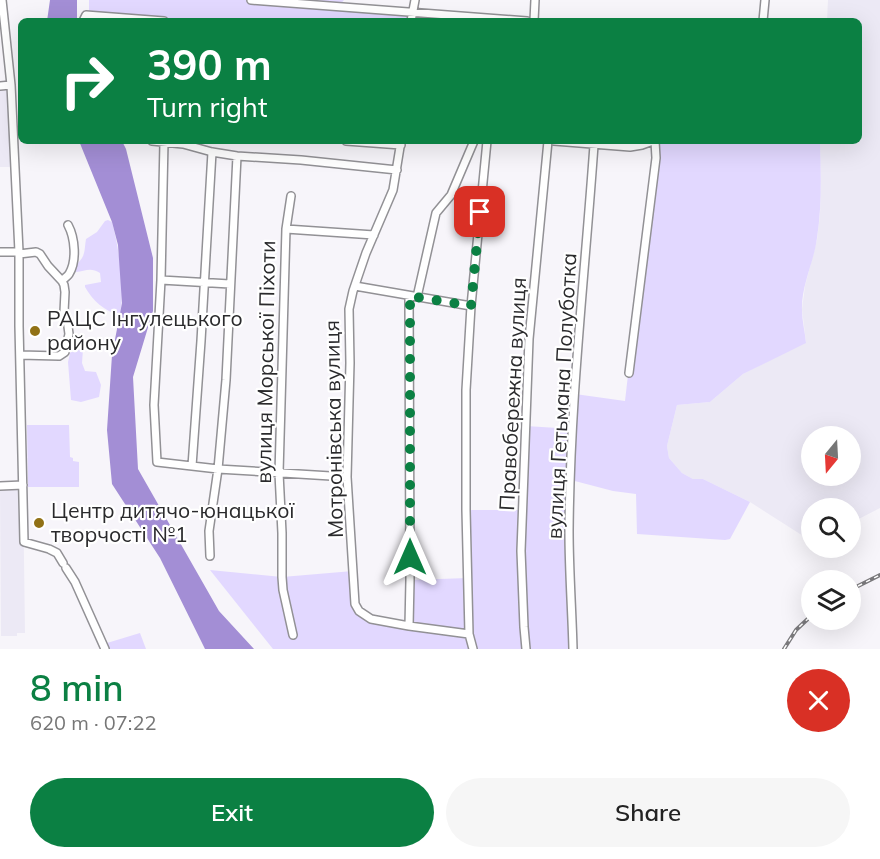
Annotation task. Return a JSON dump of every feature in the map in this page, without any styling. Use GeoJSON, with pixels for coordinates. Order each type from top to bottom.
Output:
{"type":"FeatureCollection","features":[{"type":"Feature","properties":{"kind":"street"},"geometry":{"type":"LineString","coordinates":[[2,0],[11,85],[19,253],[24,542],[57,553],[75,582],[105,649]]}},
{"type":"Feature","properties":{"kind":"street"},"geometry":{"type":"LineString","coordinates":[[251,0],[476,18]]}},
{"type":"Feature","properties":{"kind":"street"},"geometry":{"type":"LineString","coordinates":[[411,18],[415,0]]}},
{"type":"Feature","properties":{"kind":"street"},"geometry":{"type":"LineString","coordinates":[[534,18],[535,0]]}},
{"type":"Feature","properties":{"kind":"street"},"geometry":{"type":"LineString","coordinates":[[763,18],[765,0]]}},
{"type":"Feature","properties":{"kind":"street"},"geometry":{"type":"LineString","coordinates":[[84,18],[86,15],[125,18]]}},
{"type":"Feature","properties":{"kind":"street"},"geometry":{"type":"LineString","coordinates":[[0,86],[11,85]]}},
{"type":"Feature","properties":{"kind":"street"},"geometry":{"type":"LineString","coordinates":[[164,144],[161,280],[154,405],[157,462],[218,469],[347,477]]}},
{"type":"Feature","properties":{"kind":"street"},"geometry":{"type":"LineString","coordinates":[[183,144],[237,156],[397,170]]}},
{"type":"Feature","properties":{"kind":"street","name":"Мотронівська вулиця"},"geometry":{"type":"LineString","coordinates":[[401,144],[393,190],[366,253],[350,304],[347,477],[355,603],[359,611],[370,619],[469,634]]}},
{"type":"Feature","properties":{"kind":"street"},"geometry":{"type":"LineString","coordinates":[[409,626],[413,296],[436,213],[451,195],[473,144]]}},
{"type":"Feature","properties":{"kind":"street"},"geometry":{"type":"LineString","coordinates":[[473,649],[469,634],[466,390],[471,306],[487,144]]}},
{"type":"Feature","properties":{"kind":"street","name":"Правобережна вулиця"},"geometry":{"type":"LineString","coordinates":[[526,649],[521,551],[529,339],[548,144]]}},
{"type":"Feature","properties":{"kind":"street"},"geometry":{"type":"LineString","coordinates":[[584,144],[630,147],[645,144]]}},
{"type":"Feature","properties":{"kind":"street"},"geometry":{"type":"LineString","coordinates":[[629,373],[656,158],[654,144]]}},
{"type":"Feature","properties":{"kind":"street","name":"вулиця Гетьмана Полуботка"},"geometry":{"type":"LineString","coordinates":[[573,649],[569,532],[572,453],[594,145]]}},
{"type":"Feature","properties":{"kind":"street"},"geometry":{"type":"LineString","coordinates":[[192,466],[212,152]]}},
{"type":"Feature","properties":{"kind":"street"},"geometry":{"type":"LineString","coordinates":[[210,556],[209,531],[218,469],[226,380],[237,156]]}},
{"type":"Feature","properties":{"kind":"street","name":"вулиця Морської Піхоти"},"geometry":{"type":"LineString","coordinates":[[291,196],[285,229],[279,473],[283,590],[293,635]]}},
{"type":"Feature","properties":{"kind":"street"},"geometry":{"type":"LineString","coordinates":[[62,281],[69,273],[73,259],[74,241],[68,225]]}},
{"type":"Feature","properties":{"kind":"street"},"geometry":{"type":"LineString","coordinates":[[285,229],[374,235]]}},
{"type":"Feature","properties":{"kind":"street"},"geometry":{"type":"LineString","coordinates":[[0,252],[40,254],[62,281],[65,292],[64,312],[69,334],[65,352],[59,356],[20,355]]}},
{"type":"Feature","properties":{"kind":"street"},"geometry":{"type":"LineString","coordinates":[[161,280],[230,284]]}},
{"type":"Feature","properties":{"kind":"street"},"geometry":{"type":"LineString","coordinates":[[355,286],[471,306]]}},
{"type":"Feature","properties":{"kind":"street"},"geometry":{"type":"LineString","coordinates":[[0,486],[23,485]]}},
{"type":"Feature","properties":{"kind":"shaded area"},"geometry":{"type":"Polygon","coordinates":[[[50,0],[77,0],[77,18],[47,18],[50,0]]]}},
{"type":"Feature","properties":{"kind":"shaded area"},"geometry":{"type":"Polygon","coordinates":[[[89,0],[344,0],[339,6],[412,12],[411,18],[128,18],[89,15],[89,0]]]}},
{"type":"Feature","properties":{"kind":"shaded area"},"geometry":{"type":"Polygon","coordinates":[[[828,0],[880,0],[880,508],[861,518],[861,498],[801,498],[801,535],[750,502],[703,479],[693,479],[682,473],[669,458],[667,446],[677,405],[710,402],[743,374],[806,342],[802,309],[805,286],[817,240],[820,214],[820,144],[862,144],[862,18],[827,18],[828,0]]]}},
{"type":"Feature","properties":{"kind":"shaded area"},"geometry":{"type":"Polygon","coordinates":[[[11,85],[15,167],[0,167],[0,86],[11,85]]]}},
{"type":"Feature","properties":{"kind":"shaded area"},"geometry":{"type":"Polygon","coordinates":[[[80,144],[124,144],[153,258],[153,311],[133,377],[138,469],[219,611],[254,649],[205,649],[160,558],[112,484],[107,430],[112,355],[122,303],[118,245],[112,222],[80,144]]]}},
{"type":"Feature","properties":{"kind":"shaded area"},"geometry":{"type":"Polygon","coordinates":[[[655,144],[820,144],[819,226],[802,301],[806,343],[743,374],[710,402],[677,405],[667,446],[669,458],[682,473],[693,479],[703,479],[750,502],[730,539],[637,534],[636,494],[613,491],[571,480],[573,649],[273,649],[210,570],[282,577],[353,571],[355,603],[363,615],[408,626],[410,580],[468,578],[466,510],[523,510],[526,426],[573,429],[575,394],[625,401],[655,144]]]}},
{"type":"Feature","properties":{"kind":"shaded area"},"geometry":{"type":"Polygon","coordinates":[[[108,220],[112,222],[121,268],[120,315],[100,305],[85,287],[85,285],[101,282],[100,273],[91,270],[76,272],[75,266],[83,256],[86,239],[97,232],[108,220]]]}},
{"type":"Feature","properties":{"kind":"shaded area"},"geometry":{"type":"Polygon","coordinates":[[[78,346],[83,349],[82,363],[85,371],[96,372],[101,385],[99,397],[81,402],[71,400],[68,362],[71,349],[78,346]]]}},
{"type":"Feature","properties":{"kind":"shaded area"},"geometry":{"type":"Polygon","coordinates":[[[27,425],[69,425],[70,457],[73,461],[79,462],[79,487],[28,487],[27,425]]]}},
{"type":"Feature","properties":{"kind":"shaded area"},"geometry":{"type":"Polygon","coordinates":[[[23,485],[25,633],[17,633],[17,636],[1,636],[0,486],[23,485]]]}},
{"type":"Feature","properties":{"kind":"shaded area"},"geometry":{"type":"Polygon","coordinates":[[[140,633],[146,649],[109,649],[107,643],[140,633]]]}},
{"type":"Feature","properties":{"kind":"railway"},"geometry":{"type":"LineString","coordinates":[[861,584],[880,575]]}},
{"type":"Feature","properties":{"kind":"railway"},"geometry":{"type":"LineString","coordinates":[[784,649],[801,625]]}},
{"type":"Feature","properties":{"kind":"place","name":"РАЦС Інгулецького району"},"geometry":{"type":"Point","coordinates":[35,331]}},
{"type":"Feature","properties":{"kind":"place","name":"Центр дитячо-юнацької творчості №1"},"geometry":{"type":"Point","coordinates":[39,523]}},
{"type":"Feature","properties":{"kind":"route"},"geometry":{"type":"LineString","coordinates":[[410,557],[410,296],[471,306],[480,212]]}}]}
